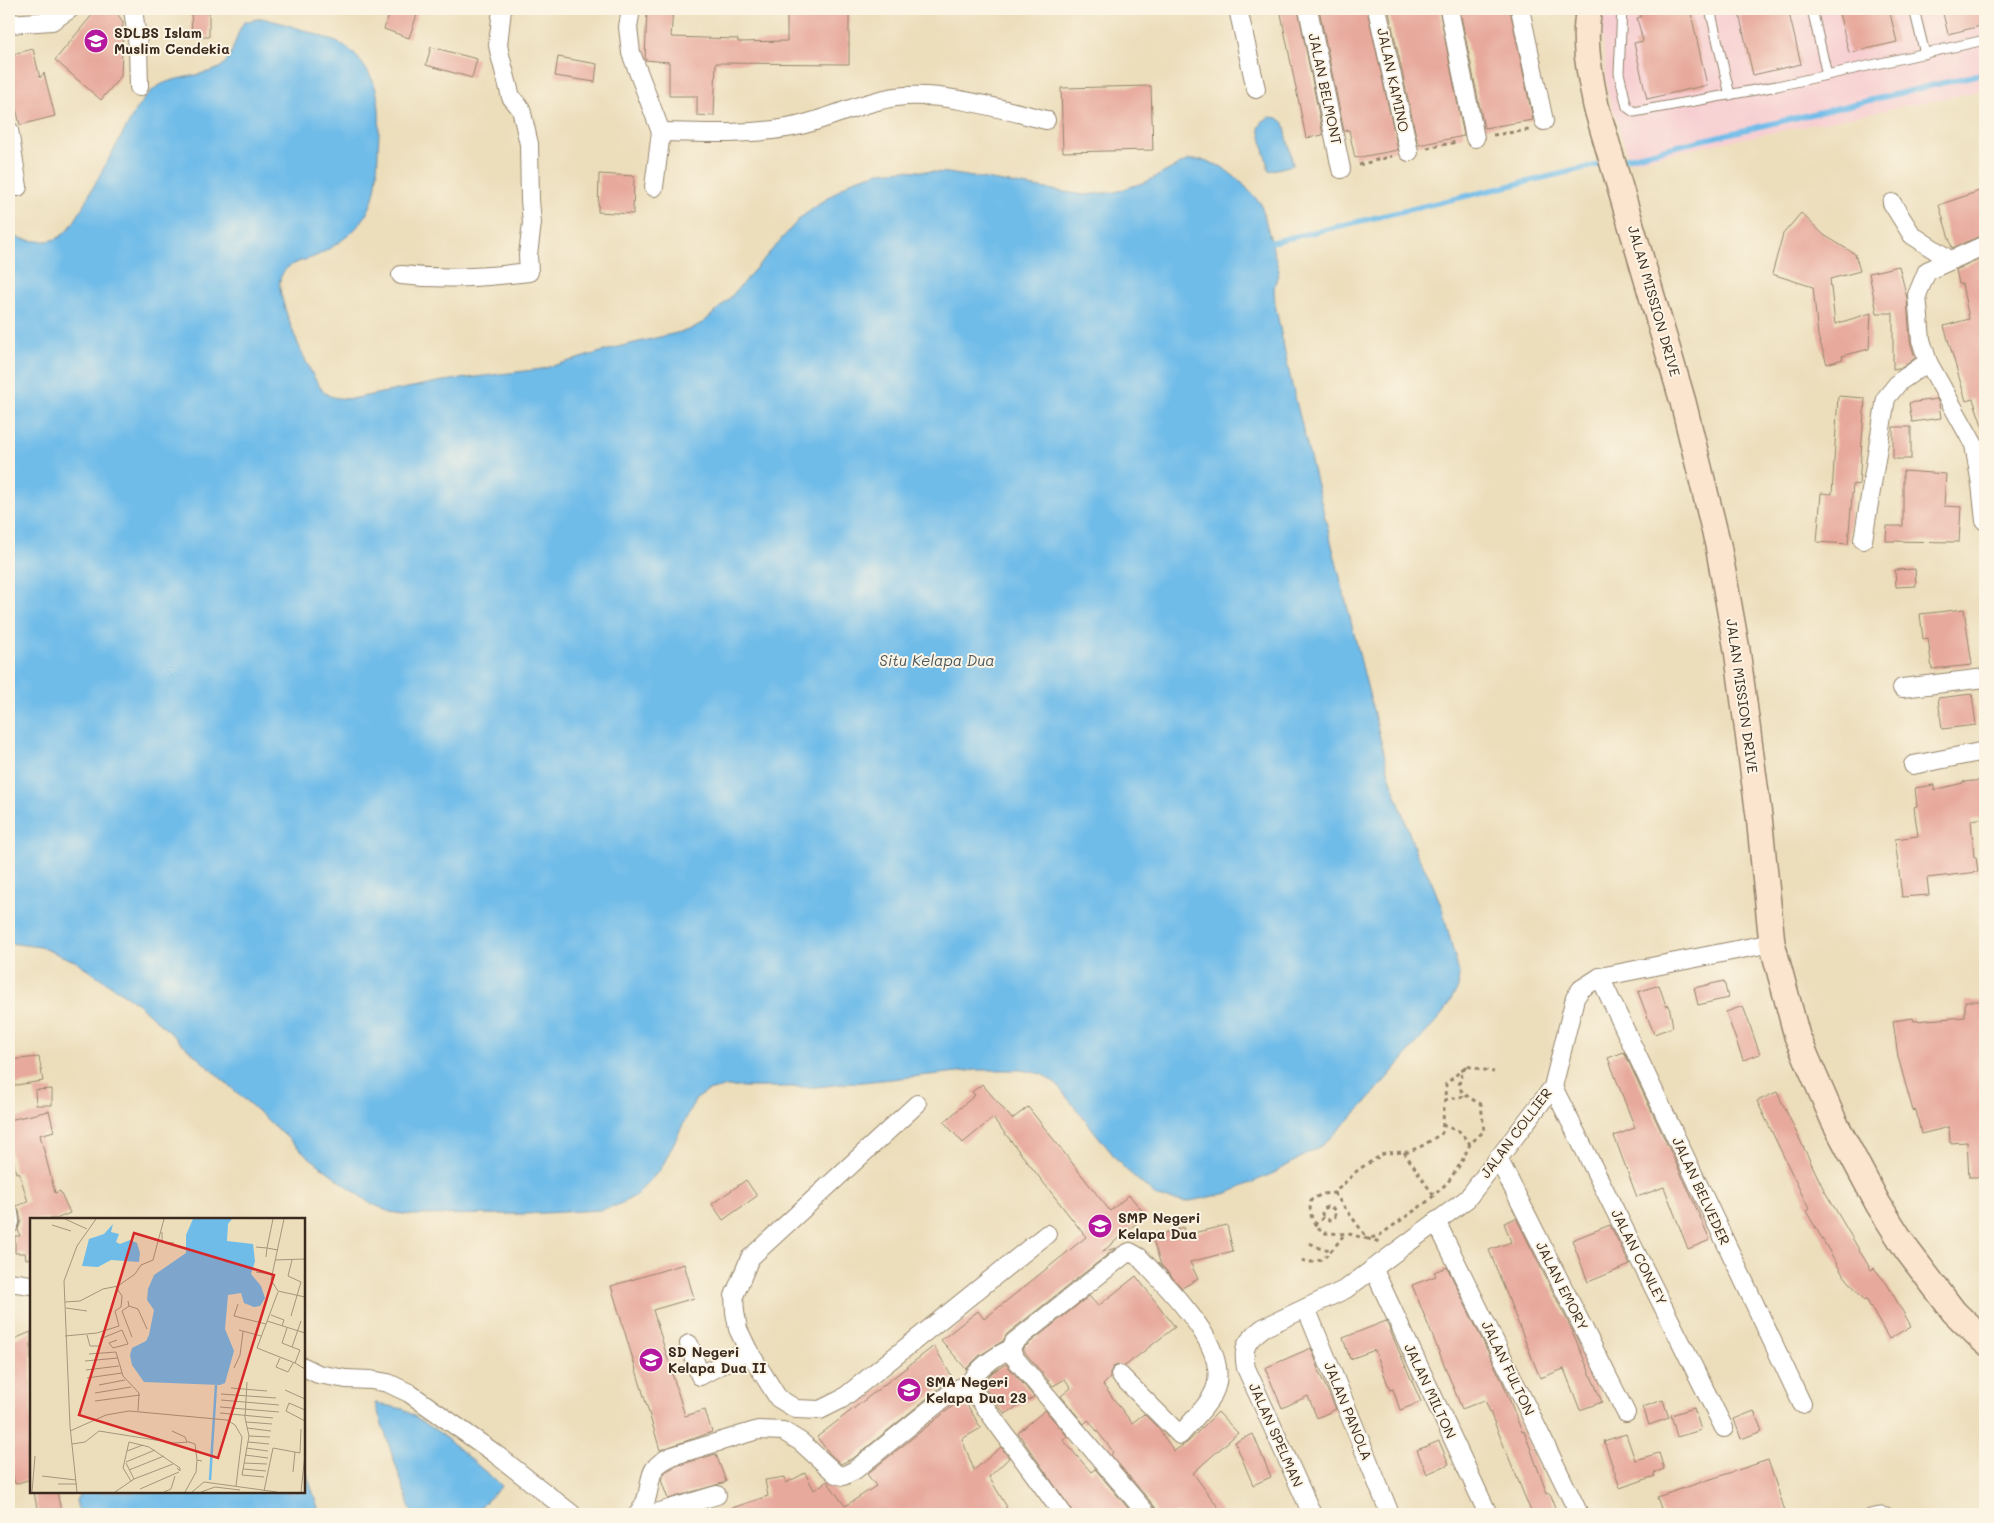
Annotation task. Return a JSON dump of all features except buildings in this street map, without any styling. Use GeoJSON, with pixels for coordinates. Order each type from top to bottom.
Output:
{"type":"FeatureCollection","features":[{"type":"Feature","properties":{"kind":"street"},"geometry":{"type":"LineString","coordinates":[[9,24],[52,21],[70,9]]}},
{"type":"Feature","properties":{"kind":"street"},"geometry":{"type":"LineString","coordinates":[[134,9],[138,46],[139,87]]}},
{"type":"Feature","properties":{"kind":"street"},"geometry":{"type":"LineString","coordinates":[[402,275],[433,279],[470,279],[529,272],[528,255],[532,222],[529,144],[521,109],[511,97],[500,56],[498,45],[502,9]]}},
{"type":"Feature","properties":{"kind":"street"},"geometry":{"type":"LineString","coordinates":[[631,9],[628,27],[630,53],[661,132],[654,187]]}},
{"type":"Feature","properties":{"kind":"street"},"geometry":{"type":"LineString","coordinates":[[1238,9],[1256,89]]}},
{"type":"Feature","properties":{"kind":"street","name":"JALAN BELMONT"},"geometry":{"type":"LineString","coordinates":[[1308,9],[1341,169]]}},
{"type":"Feature","properties":{"kind":"street","name":"JALAN KAMINO"},"geometry":{"type":"LineString","coordinates":[[1377,9],[1409,152]]}},
{"type":"Feature","properties":{"kind":"street"},"geometry":{"type":"LineString","coordinates":[[1449,9],[1475,138]]}},
{"type":"Feature","properties":{"kind":"street"},"geometry":{"type":"LineString","coordinates":[[1520,9],[1544,120]]}},
{"type":"Feature","properties":{"kind":"street","name":"JALAN MISSION DRIVE"},"geometry":{"type":"LineString","coordinates":[[1589,9],[1586,24],[1587,59],[1596,106],[1683,402],[1718,545],[1737,650],[1759,816],[1772,942],[1798,1036],[1834,1121],[1873,1196],[1912,1258],[1954,1312],[1985,1342]]}},
{"type":"Feature","properties":{"kind":"street"},"geometry":{"type":"LineString","coordinates":[[661,132],[715,133],[786,128],[897,97],[966,101],[1046,120]]}},
{"type":"Feature","properties":{"kind":"street"},"geometry":{"type":"LineString","coordinates":[[9,130],[18,187]]}},
{"type":"Feature","properties":{"kind":"street"},"geometry":{"type":"LineString","coordinates":[[1892,203],[1912,235],[1950,260]]}},
{"type":"Feature","properties":{"kind":"street"},"geometry":{"type":"LineString","coordinates":[[1985,245],[1927,271],[1917,295],[1921,340],[1928,362],[1974,446],[1985,522]]}},
{"type":"Feature","properties":{"kind":"street"},"geometry":{"type":"LineString","coordinates":[[1863,540],[1886,398],[1899,382],[1928,362]]}},
{"type":"Feature","properties":{"kind":"street"},"geometry":{"type":"LineString","coordinates":[[1902,688],[1985,678]]}},
{"type":"Feature","properties":{"kind":"street"},"geometry":{"type":"LineString","coordinates":[[1913,765],[1985,751]]}},
{"type":"Feature","properties":{"kind":"street","name":"JALAN COLLIER"},"geometry":{"type":"LineString","coordinates":[[1244,1355],[1246,1345],[1263,1328],[1346,1289],[1467,1198],[1553,1087],[1576,998],[1581,989],[1600,977],[1772,942]]}},
{"type":"Feature","properties":{"kind":"street","name":"JALAN BELVEDER"},"geometry":{"type":"LineString","coordinates":[[1600,977],[1802,1404]]}},
{"type":"Feature","properties":{"kind":"street","name":"JALAN CONLEY"},"geometry":{"type":"LineString","coordinates":[[1553,1087],[1724,1428]]}},
{"type":"Feature","properties":{"kind":"street"},"geometry":{"type":"LineString","coordinates":[[918,1104],[750,1258],[734,1296],[734,1312],[738,1329],[748,1350],[778,1398],[796,1409],[820,1410],[842,1399],[1047,1234]]}},
{"type":"Feature","properties":{"kind":"street","name":"JALAN EMORY"},"geometry":{"type":"LineString","coordinates":[[1498,1158],[1626,1413]]}},
{"type":"Feature","properties":{"kind":"street"},"geometry":{"type":"LineString","coordinates":[[9,1213],[9,1225]]}},
{"type":"Feature","properties":{"kind":"street","name":"JALAN FULTON"},"geometry":{"type":"LineString","coordinates":[[1436,1221],[1579,1514]]}},
{"type":"Feature","properties":{"kind":"street"},"geometry":{"type":"LineString","coordinates":[[1120,1375],[1180,1436],[1213,1395],[1217,1384],[1214,1354],[1201,1327],[1135,1254],[1130,1252],[1124,1254],[1014,1342],[1011,1349],[1014,1357],[1147,1514]]}},
{"type":"Feature","properties":{"kind":"street","name":"JALAN MILTON"},"geometry":{"type":"LineString","coordinates":[[1373,1268],[1488,1514]]}},
{"type":"Feature","properties":{"kind":"street"},"geometry":{"type":"LineString","coordinates":[[9,1282],[30,1285]]}},
{"type":"Feature","properties":{"kind":"street","name":"JALAN PANOLA"},"geometry":{"type":"LineString","coordinates":[[1306,1308],[1390,1514]]}},
{"type":"Feature","properties":{"kind":"street"},"geometry":{"type":"LineString","coordinates":[[690,1344],[700,1376],[748,1350]]}},
{"type":"Feature","properties":{"kind":"street"},"geometry":{"type":"LineString","coordinates":[[967,1387],[972,1377],[982,1368],[1002,1352],[1011,1349]]}},
{"type":"Feature","properties":{"kind":"street","name":"JALAN SPELMAN"},"geometry":{"type":"LineString","coordinates":[[1244,1355],[1246,1368],[1312,1514]]}},
{"type":"Feature","properties":{"kind":"street"},"geometry":{"type":"LineString","coordinates":[[305,1368],[318,1374],[346,1380],[371,1380],[388,1383],[409,1393],[493,1452],[572,1514]]}},
{"type":"Feature","properties":{"kind":"street"},"geometry":{"type":"LineString","coordinates":[[638,1514],[646,1501],[651,1474],[661,1461],[672,1456],[758,1430],[783,1430],[801,1442],[836,1474],[843,1476],[855,1470],[953,1390],[967,1387],[972,1389],[1063,1514]]}},
{"type":"Feature","properties":{"kind":"street"},"geometry":{"type":"LineString","coordinates":[[783,1430],[796,1409]]}},
{"type":"Feature","properties":{"kind":"street"},"geometry":{"type":"LineString","coordinates":[[653,1514],[717,1495]]}},
{"type":"Feature","properties":{"kind":"lane"},"geometry":{"type":"LineString","coordinates":[[1622,9],[1619,73],[1626,107],[1634,112],[1827,76],[1985,40]]}},
{"type":"Feature","properties":{"kind":"lane"},"geometry":{"type":"LineString","coordinates":[[1710,9],[1730,95]]}},
{"type":"Feature","properties":{"kind":"lane"},"geometry":{"type":"LineString","coordinates":[[1812,9],[1827,76]]}},
{"type":"Feature","properties":{"kind":"lane"},"geometry":{"type":"LineString","coordinates":[[1914,9],[1925,54]]}},
{"type":"Feature","properties":{"kind":"lane"},"geometry":{"type":"LineString","coordinates":[[1870,1514],[1881,1512],[1891,1514]]}},
{"type":"Feature","properties":{"kind":"path"},"geometry":{"type":"LineString","coordinates":[[1341,169],[1475,138],[1532,130],[1542,126],[1544,120]]}},
{"type":"Feature","properties":{"kind":"path"},"geometry":{"type":"LineString","coordinates":[[1466,1066],[1494,1072]]}},
{"type":"Feature","properties":{"kind":"path"},"geometry":{"type":"LineString","coordinates":[[1368,1239],[1380,1235],[1434,1196],[1448,1182],[1461,1163],[1470,1144],[1484,1131],[1481,1104],[1465,1096],[1459,1088],[1459,1078],[1466,1066]]}},
{"type":"Feature","properties":{"kind":"path"},"geometry":{"type":"LineString","coordinates":[[1400,1248],[1349,1234],[1324,1233],[1314,1225],[1310,1208],[1311,1200],[1322,1194],[1334,1193],[1359,1169],[1385,1153],[1404,1152],[1424,1145],[1442,1133],[1446,1084],[1466,1066]]}},
{"type":"Feature","properties":{"kind":"path"},"geometry":{"type":"LineString","coordinates":[[1444,1100],[1465,1096]]}},
{"type":"Feature","properties":{"kind":"path"},"geometry":{"type":"LineString","coordinates":[[1442,1125],[1459,1131],[1470,1144]]}},
{"type":"Feature","properties":{"kind":"path"},"geometry":{"type":"LineString","coordinates":[[1404,1152],[1434,1196]]}},
{"type":"Feature","properties":{"kind":"path"},"geometry":{"type":"LineString","coordinates":[[1334,1193],[1368,1239]]}},
{"type":"Feature","properties":{"kind":"path"},"geometry":{"type":"LineString","coordinates":[[1330,1206],[1335,1210],[1335,1217],[1330,1220],[1323,1218],[1322,1213],[1324,1209],[1330,1206]]}},
{"type":"Feature","properties":{"kind":"path"},"geometry":{"type":"LineString","coordinates":[[1314,1225],[1323,1218]]}},
{"type":"Feature","properties":{"kind":"path"},"geometry":{"type":"LineString","coordinates":[[1302,1260],[1309,1263],[1323,1259],[1343,1235]]}},
{"type":"Feature","properties":{"kind":"path"},"geometry":{"type":"LineString","coordinates":[[1310,1243],[1319,1248],[1332,1250]]}},
{"type":"Feature","properties":{"kind":"shaded area"},"geometry":{"type":"Polygon","coordinates":[[[1605,9],[1985,9],[1985,90],[1630,162],[1607,91],[1602,31],[1605,9]]]}},
{"type":"Feature","properties":{"kind":"water","name":"Situ Kelapa Dua"},"geometry":{"type":"Polygon","coordinates":[[[262,18],[315,34],[339,43],[348,49],[368,71],[378,98],[377,172],[375,192],[369,210],[364,219],[344,239],[315,257],[297,262],[287,268],[280,279],[283,302],[304,357],[319,386],[325,393],[338,398],[351,399],[443,381],[542,369],[622,346],[689,330],[704,322],[727,301],[800,218],[853,180],[879,172],[904,170],[948,173],[1084,195],[1115,192],[1148,181],[1188,160],[1204,160],[1222,167],[1241,182],[1261,204],[1279,271],[1274,287],[1275,304],[1291,381],[1389,774],[1416,853],[1431,880],[1442,908],[1459,973],[1458,988],[1443,1013],[1362,1107],[1324,1144],[1276,1172],[1228,1193],[1185,1202],[1157,1197],[1123,1167],[1057,1085],[1042,1074],[1021,1070],[977,1070],[815,1087],[724,1087],[708,1091],[695,1100],[661,1169],[635,1196],[618,1205],[600,1210],[525,1214],[410,1215],[390,1212],[368,1202],[310,1158],[138,1004],[77,962],[40,947],[9,943],[9,236],[28,240],[49,241],[66,232],[78,215],[143,100],[156,88],[170,81],[220,68],[229,57],[244,22],[262,18]]]}},
{"type":"Feature","properties":{"kind":"water"},"geometry":{"type":"Polygon","coordinates":[[[1270,117],[1278,118],[1284,123],[1293,165],[1269,171],[1259,128],[1263,121],[1270,117]]]}},
{"type":"Feature","properties":{"kind":"water"},"geometry":{"type":"Polygon","coordinates":[[[375,1403],[403,1409],[440,1433],[502,1486],[473,1514],[412,1514],[375,1403]]]}},
{"type":"Feature","properties":{"kind":"water"},"geometry":{"type":"Polygon","coordinates":[[[305,1468],[320,1514],[79,1514],[76,1500],[81,1493],[305,1493],[305,1468]]]}},
{"type":"Feature","properties":{"kind":"waterway"},"geometry":{"type":"LineString","coordinates":[[1618,160],[1985,73]]}},
{"type":"Feature","properties":{"kind":"waterway"},"geometry":{"type":"LineString","coordinates":[[1272,242],[1606,163]]}},
{"type":"Feature","properties":{"kind":"place","name":"SDLBS Islam Muslim Cendekia"},"geometry":{"type":"Point","coordinates":[96,41]}},
{"type":"Feature","properties":{"kind":"place","name":"SMP Negeri Kelapa Dua"},"geometry":{"type":"Point","coordinates":[1100,1226]}},
{"type":"Feature","properties":{"kind":"place","name":"SD Negeri Kelapa Dua II"},"geometry":{"type":"Point","coordinates":[651,1360]}},
{"type":"Feature","properties":{"kind":"place","name":"SMA Negeri Kelapa Dua 23"},"geometry":{"type":"Point","coordinates":[909,1390]}}]}
